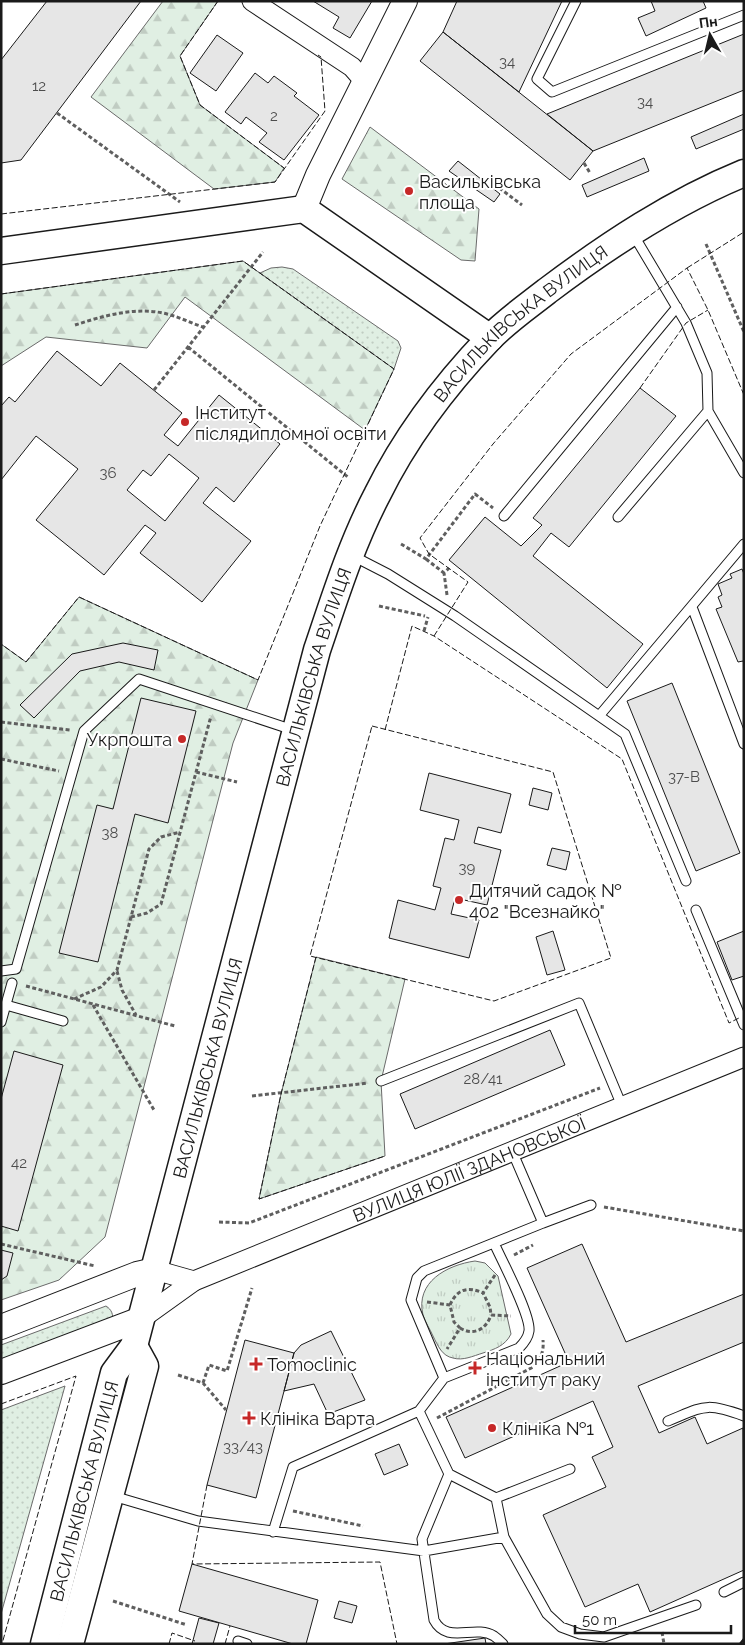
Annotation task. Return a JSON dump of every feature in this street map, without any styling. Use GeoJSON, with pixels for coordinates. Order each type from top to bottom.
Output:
{"type":"FeatureCollection","features":[{"type":"Feature","properties":{"kind":"main road","name":"ВАСИЛЬКІВСЬКА ВУЛИЦЯ"},"geometry":{"type":"LineString","coordinates":[[44,1644],[114,1373],[134,1346],[155,1270],[317,650],[349,554],[377,494],[406,442],[436,401],[490,338],[576,269],[632,231],[711,186],[744,173]]}},
{"type":"Feature","properties":{"kind":"main road"},"geometry":{"type":"LineString","coordinates":[[1,251],[304,209],[490,338]]}},
{"type":"Feature","properties":{"kind":"main road","name":"ВАСИЛЬКІВСЬКА ВУЛИЦЯ"},"geometry":{"type":"LineString","coordinates":[[70,1644],[145,1366],[134,1346]]}},
{"type":"Feature","properties":{"kind":"street"},"geometry":{"type":"LineString","coordinates":[[252,1],[352,67],[366,83]]}},
{"type":"Feature","properties":{"kind":"street"},"geometry":{"type":"LineString","coordinates":[[304,209],[318,175],[366,83],[405,1]]}},
{"type":"Feature","properties":{"kind":"street","name":"ВУЛИЦЯ ЮЛІЇ ЗДАНОВСЬКОЇ"},"geometry":{"type":"LineString","coordinates":[[1,1372],[141,1319],[194,1281],[744,1057]]}},
{"type":"Feature","properties":{"kind":"street"},"geometry":{"type":"LineString","coordinates":[[1,1326],[137,1274],[155,1270],[194,1281]]}},
{"type":"Feature","properties":{"kind":"lane"},"geometry":{"type":"LineString","coordinates":[[576,1],[537,79],[552,92],[744,15]]}},
{"type":"Feature","properties":{"kind":"lane"},"geometry":{"type":"LineString","coordinates":[[632,231],[686,323],[707,373],[708,411],[744,473]]}},
{"type":"Feature","properties":{"kind":"lane"},"geometry":{"type":"LineString","coordinates":[[504,516],[676,307]]}},
{"type":"Feature","properties":{"kind":"lane"},"geometry":{"type":"LineString","coordinates":[[618,517],[708,411]]}},
{"type":"Feature","properties":{"kind":"lane"},"geometry":{"type":"LineString","coordinates":[[599,716],[744,544]]}},
{"type":"Feature","properties":{"kind":"lane"},"geometry":{"type":"LineString","coordinates":[[349,554],[388,574],[455,616],[625,734],[686,881]]}},
{"type":"Feature","properties":{"kind":"lane"},"geometry":{"type":"LineString","coordinates":[[692,607],[744,744]]}},
{"type":"Feature","properties":{"kind":"lane"},"geometry":{"type":"LineString","coordinates":[[1,971],[16,968],[84,731],[139,679],[296,731]]}},
{"type":"Feature","properties":{"kind":"lane"},"geometry":{"type":"LineString","coordinates":[[696,910],[744,1025]]}},
{"type":"Feature","properties":{"kind":"lane"},"geometry":{"type":"LineString","coordinates":[[1,1022],[12,983]]}},
{"type":"Feature","properties":{"kind":"lane"},"geometry":{"type":"LineString","coordinates":[[381,1081],[579,1003],[622,1106]]}},
{"type":"Feature","properties":{"kind":"lane"},"geometry":{"type":"LineString","coordinates":[[6,1005],[63,1021]]}},
{"type":"Feature","properties":{"kind":"lane"},"geometry":{"type":"LineString","coordinates":[[512,1151],[543,1223]]}},
{"type":"Feature","properties":{"kind":"lane"},"geometry":{"type":"LineString","coordinates":[[444,1378],[412,1300],[417,1278],[424,1271],[591,1204]]}},
{"type":"Feature","properties":{"kind":"lane"},"geometry":{"type":"LineString","coordinates":[[273,1532],[293,1467],[419,1411],[444,1378],[519,1348],[526,1341],[529,1332],[527,1317],[494,1243]]}},
{"type":"Feature","properties":{"kind":"lane"},"geometry":{"type":"LineString","coordinates":[[668,1421],[711,1406],[744,1416]]}},
{"type":"Feature","properties":{"kind":"lane"},"geometry":{"type":"LineString","coordinates":[[419,1411],[449,1474],[496,1498],[570,1469]]}},
{"type":"Feature","properties":{"kind":"lane"},"geometry":{"type":"LineString","coordinates":[[449,1474],[422,1539],[434,1620],[438,1628],[448,1634],[457,1636],[482,1633],[493,1635],[503,1644]]}},
{"type":"Feature","properties":{"kind":"lane"},"geometry":{"type":"LineString","coordinates":[[110,1495],[198,1521],[424,1551],[504,1537]]}},
{"type":"Feature","properties":{"kind":"lane"},"geometry":{"type":"LineString","coordinates":[[496,1498],[504,1537],[547,1614],[562,1627],[580,1634],[604,1637],[696,1605]]}},
{"type":"Feature","properties":{"kind":"lane"},"geometry":{"type":"LineString","coordinates":[[724,1592],[744,1582]]}},
{"type":"Feature","properties":{"kind":"lane"},"geometry":{"type":"LineString","coordinates":[[238,1641],[247,1644]]}},
{"type":"Feature","properties":{"kind":"path"},"geometry":{"type":"LineString","coordinates":[[57,113],[181,202]]}},
{"type":"Feature","properties":{"kind":"path"},"geometry":{"type":"LineString","coordinates":[[584,163],[590,173]]}},
{"type":"Feature","properties":{"kind":"path"},"geometry":{"type":"LineString","coordinates":[[494,184],[522,205]]}},
{"type":"Feature","properties":{"kind":"path"},"geometry":{"type":"LineString","coordinates":[[706,244],[743,329]]}},
{"type":"Feature","properties":{"kind":"path"},"geometry":{"type":"LineString","coordinates":[[154,390],[263,252]]}},
{"type":"Feature","properties":{"kind":"path"},"geometry":{"type":"LineString","coordinates":[[75,325],[102,316],[134,311],[166,313],[204,327]]}},
{"type":"Feature","properties":{"kind":"path"},"geometry":{"type":"LineString","coordinates":[[188,346],[349,478]]}},
{"type":"Feature","properties":{"kind":"path"},"geometry":{"type":"LineString","coordinates":[[426,559],[475,494],[504,516]]}},
{"type":"Feature","properties":{"kind":"path"},"geometry":{"type":"LineString","coordinates":[[400,544],[426,559],[444,573]]}},
{"type":"Feature","properties":{"kind":"path"},"geometry":{"type":"LineString","coordinates":[[379,606],[428,616]]}},
{"type":"Feature","properties":{"kind":"path"},"geometry":{"type":"LineString","coordinates":[[131,917],[148,913],[161,904],[214,704]]}},
{"type":"Feature","properties":{"kind":"path"},"geometry":{"type":"LineString","coordinates":[[1,722],[84,731]]}},
{"type":"Feature","properties":{"kind":"path"},"geometry":{"type":"LineString","coordinates":[[1,759],[72,774]]}},
{"type":"Feature","properties":{"kind":"path"},"geometry":{"type":"LineString","coordinates":[[196,772],[237,782]]}},
{"type":"Feature","properties":{"kind":"path"},"geometry":{"type":"LineString","coordinates":[[74,999],[101,987],[117,970],[149,849],[161,837],[180,832]]}},
{"type":"Feature","properties":{"kind":"path"},"geometry":{"type":"LineString","coordinates":[[117,970],[122,990],[137,1015]]}},
{"type":"Feature","properties":{"kind":"path"},"geometry":{"type":"LineString","coordinates":[[12,983],[175,1026]]}},
{"type":"Feature","properties":{"kind":"path"},"geometry":{"type":"LineString","coordinates":[[93,1004],[154,1110]]}},
{"type":"Feature","properties":{"kind":"path"},"geometry":{"type":"LineString","coordinates":[[252,1096],[381,1081]]}},
{"type":"Feature","properties":{"kind":"path"},"geometry":{"type":"LineString","coordinates":[[219,1222],[249,1223],[613,1083]]}},
{"type":"Feature","properties":{"kind":"path"},"geometry":{"type":"LineString","coordinates":[[591,1204],[744,1230]]}},
{"type":"Feature","properties":{"kind":"path"},"geometry":{"type":"LineString","coordinates":[[1,1244],[104,1268]]}},
{"type":"Feature","properties":{"kind":"path"},"geometry":{"type":"LineString","coordinates":[[482,1293],[503,1263]]}},
{"type":"Feature","properties":{"kind":"path"},"geometry":{"type":"LineString","coordinates":[[203,1383],[209,1365],[226,1371],[252,1288]]}},
{"type":"Feature","properties":{"kind":"path"},"geometry":{"type":"LineString","coordinates":[[466,1289],[475,1290],[482,1293],[490,1307],[491,1315],[488,1323],[474,1332],[460,1328],[454,1322],[450,1305],[458,1292],[466,1289]]}},
{"type":"Feature","properties":{"kind":"path"},"geometry":{"type":"LineString","coordinates":[[412,1300],[450,1305]]}},
{"type":"Feature","properties":{"kind":"path"},"geometry":{"type":"LineString","coordinates":[[491,1315],[527,1317]]}},
{"type":"Feature","properties":{"kind":"path"},"geometry":{"type":"LineString","coordinates":[[438,1364],[460,1328]]}},
{"type":"Feature","properties":{"kind":"path"},"geometry":{"type":"LineString","coordinates":[[178,1375],[203,1383],[226,1410]]}},
{"type":"Feature","properties":{"kind":"path"},"geometry":{"type":"LineString","coordinates":[[280,1509],[366,1527]]}},
{"type":"Feature","properties":{"kind":"path"},"geometry":{"type":"LineString","coordinates":[[113,1601],[187,1625]]}},
{"type":"Feature","properties":{"kind":"green space"},"geometry":{"type":"Polygon","coordinates":[[[163,1],[218,1],[180,56],[200,105],[284,168],[275,182],[214,189],[91,97],[163,1]]]}},
{"type":"Feature","properties":{"kind":"green space"},"geometry":{"type":"Polygon","coordinates":[[[370,127],[479,209],[475,261],[461,260],[342,179],[370,127]]]}},
{"type":"Feature","properties":{"kind":"green space"},"geometry":{"type":"Polygon","coordinates":[[[243,261],[394,369],[365,430],[185,297],[147,348],[46,337],[1,366],[1,294],[243,261]]]}},
{"type":"Feature","properties":{"kind":"green space"},"geometry":{"type":"Polygon","coordinates":[[[271,268],[293,269],[398,341],[401,348],[394,369],[260,273],[271,268]]]}},
{"type":"Feature","properties":{"kind":"green space"},"geometry":{"type":"Polygon","coordinates":[[[79,597],[258,680],[233,743],[105,1237],[59,1280],[1,1300],[1,644],[26,662],[79,597]]]}},
{"type":"Feature","properties":{"kind":"green space"},"geometry":{"type":"Polygon","coordinates":[[[316,957],[405,979],[381,1081],[385,1156],[259,1199],[281,1094],[316,957]]]}},
{"type":"Feature","properties":{"kind":"green space"},"geometry":{"type":"Polygon","coordinates":[[[475,1261],[485,1263],[498,1276],[511,1334],[503,1344],[496,1348],[468,1358],[453,1358],[441,1350],[425,1320],[422,1303],[424,1293],[429,1284],[444,1271],[454,1266],[475,1261]]]}},
{"type":"Feature","properties":{"kind":"green space"},"geometry":{"type":"Polygon","coordinates":[[[106,1306],[112,1312],[113,1322],[1,1366],[1,1345],[106,1306]]]}},
{"type":"Feature","properties":{"kind":"green space"},"geometry":{"type":"Polygon","coordinates":[[[65,1386],[1,1614],[1,1410],[65,1386]]]}},
{"type":"Feature","properties":{"kind":"building"},"geometry":{"type":"Polygon","coordinates":[[[47,1],[141,1],[21,160],[1,163],[1,60],[47,1]]]}},
{"type":"Feature","properties":{"kind":"building"},"geometry":{"type":"Polygon","coordinates":[[[313,1],[372,1],[350,38],[333,28],[339,17],[313,1]]]}},
{"type":"Feature","properties":{"kind":"building"},"geometry":{"type":"Polygon","coordinates":[[[457,1],[562,1],[519,92],[443,32],[457,1]]]}},
{"type":"Feature","properties":{"kind":"building"},"geometry":{"type":"Polygon","coordinates":[[[651,1],[703,1],[706,8],[646,36],[638,18],[655,11],[651,1]]]}},
{"type":"Feature","properties":{"kind":"building"},"geometry":{"type":"Polygon","coordinates":[[[443,32],[593,151],[570,180],[420,61],[443,32]]]}},
{"type":"Feature","properties":{"kind":"building"},"geometry":{"type":"Polygon","coordinates":[[[744,34],[744,90],[593,151],[547,114],[744,34]]]}},
{"type":"Feature","properties":{"kind":"building"},"geometry":{"type":"Polygon","coordinates":[[[217,35],[243,53],[216,91],[190,73],[217,35]]]}},
{"type":"Feature","properties":{"kind":"building"},"geometry":{"type":"Polygon","coordinates":[[[255,73],[268,83],[274,76],[297,93],[294,96],[319,115],[284,160],[259,142],[267,133],[246,117],[241,124],[225,112],[255,73]]]}},
{"type":"Feature","properties":{"kind":"building"},"geometry":{"type":"Polygon","coordinates":[[[744,114],[744,129],[696,149],[691,137],[744,114]]]}},
{"type":"Feature","properties":{"kind":"building"},"geometry":{"type":"Polygon","coordinates":[[[644,158],[649,171],[587,197],[582,185],[644,158]]]}},
{"type":"Feature","properties":{"kind":"building"},"geometry":{"type":"Polygon","coordinates":[[[458,161],[500,194],[494,202],[449,171],[458,161]]]}},
{"type":"Feature","properties":{"kind":"building"},"geometry":{"type":"Polygon","coordinates":[[[57,351],[101,386],[120,363],[182,413],[164,435],[178,446],[219,395],[280,444],[234,502],[216,487],[203,503],[251,541],[202,602],[140,553],[156,533],[145,525],[104,575],[36,520],[78,469],[36,436],[1,480],[1,406],[9,397],[15,402],[57,351]],[[169,454],[151,476],[143,470],[127,490],[165,521],[199,478],[169,454]]]}},
{"type":"Feature","properties":{"kind":"building"},"geometry":{"type":"Polygon","coordinates":[[[640,388],[676,416],[569,547],[551,533],[533,556],[643,644],[607,688],[449,560],[485,517],[521,546],[542,525],[533,518],[640,388]]]}},
{"type":"Feature","properties":{"kind":"building"},"geometry":{"type":"Polygon","coordinates":[[[742,569],[744,574],[744,664],[743,661],[738,662],[716,609],[722,607],[718,597],[722,595],[718,584],[732,578],[730,574],[742,569]]]}},
{"type":"Feature","properties":{"kind":"building"},"geometry":{"type":"Polygon","coordinates":[[[123,643],[158,650],[154,670],[119,662],[80,671],[34,718],[20,705],[72,654],[123,643]]]}},
{"type":"Feature","properties":{"kind":"building"},"geometry":{"type":"Polygon","coordinates":[[[672,683],[740,853],[696,871],[627,701],[672,683]]]}},
{"type":"Feature","properties":{"kind":"building"},"geometry":{"type":"Polygon","coordinates":[[[141,698],[196,711],[168,823],[135,814],[98,962],[59,953],[97,805],[113,809],[141,698]]]}},
{"type":"Feature","properties":{"kind":"building"},"geometry":{"type":"Polygon","coordinates":[[[429,773],[511,794],[501,833],[478,827],[474,843],[501,850],[487,905],[455,898],[451,914],[479,920],[469,958],[389,938],[398,900],[435,910],[441,888],[433,886],[445,838],[454,840],[459,820],[420,810],[429,773]]]}},
{"type":"Feature","properties":{"kind":"building"},"geometry":{"type":"Polygon","coordinates":[[[533,788],[552,793],[548,810],[529,805],[533,788]]]}},
{"type":"Feature","properties":{"kind":"building"},"geometry":{"type":"Polygon","coordinates":[[[552,848],[570,852],[566,870],[547,865],[552,848]]]}},
{"type":"Feature","properties":{"kind":"building"},"geometry":{"type":"Polygon","coordinates":[[[553,931],[565,970],[547,975],[536,937],[553,931]]]}},
{"type":"Feature","properties":{"kind":"building"},"geometry":{"type":"Polygon","coordinates":[[[744,931],[744,976],[732,980],[717,942],[744,931]]]}},
{"type":"Feature","properties":{"kind":"building"},"geometry":{"type":"Polygon","coordinates":[[[550,1030],[565,1065],[415,1129],[400,1094],[550,1030]]]}},
{"type":"Feature","properties":{"kind":"building"},"geometry":{"type":"Polygon","coordinates":[[[14,1051],[63,1065],[18,1231],[1,1226],[1,1099],[14,1051]]]}},
{"type":"Feature","properties":{"kind":"building","name":"Клініка №1"},"geometry":{"type":"Polygon","coordinates":[[[582,1244],[626,1342],[744,1294],[744,1342],[638,1386],[659,1433],[695,1417],[707,1444],[743,1428],[744,1570],[650,1612],[638,1584],[585,1607],[543,1515],[606,1487],[592,1457],[613,1447],[593,1401],[465,1458],[446,1417],[569,1362],[527,1268],[582,1244]]]}},
{"type":"Feature","properties":{"kind":"building"},"geometry":{"type":"Polygon","coordinates":[[[1,1250],[13,1253],[7,1276],[1,1280],[1,1250]]]}},
{"type":"Feature","properties":{"kind":"building"},"geometry":{"type":"Polygon","coordinates":[[[331,1331],[365,1400],[328,1414],[314,1384],[284,1391],[294,1353],[301,1345],[331,1331]]]}},
{"type":"Feature","properties":{"kind":"building"},"geometry":{"type":"Polygon","coordinates":[[[245,1340],[294,1353],[256,1498],[207,1485],[245,1340]]]}},
{"type":"Feature","properties":{"kind":"building"},"geometry":{"type":"Polygon","coordinates":[[[399,1444],[408,1465],[384,1475],[375,1454],[399,1444]]]}},
{"type":"Feature","properties":{"kind":"building"},"geometry":{"type":"Polygon","coordinates":[[[192,1564],[318,1600],[306,1644],[293,1644],[179,1611],[192,1564]]]}},
{"type":"Feature","properties":{"kind":"building"},"geometry":{"type":"Polygon","coordinates":[[[339,1601],[357,1606],[352,1623],[334,1618],[339,1601]]]}},
{"type":"Feature","properties":{"kind":"building"},"geometry":{"type":"Polygon","coordinates":[[[199,1618],[219,1623],[213,1644],[192,1644],[199,1618]]]}},
{"type":"Feature","properties":{"kind":"building"},"geometry":{"type":"Polygon","coordinates":[[[485,1638],[486,1644],[444,1644],[485,1638]]]}},
{"type":"Feature","properties":{"kind":"fence"},"geometry":{"type":"LineString","coordinates":[[218,1],[180,56],[200,105],[284,168]]}},
{"type":"Feature","properties":{"kind":"fence"},"geometry":{"type":"LineString","coordinates":[[1,214],[275,182],[325,111],[321,57],[318,55]]}},
{"type":"Feature","properties":{"kind":"fence"},"geometry":{"type":"LineString","coordinates":[[687,268],[744,232]]}},
{"type":"Feature","properties":{"kind":"fence"},"geometry":{"type":"LineString","coordinates":[[1,294],[243,261],[394,369],[320,526],[258,680],[79,597],[26,662],[1,644]]}},
{"type":"Feature","properties":{"kind":"fence"},"geometry":{"type":"LineString","coordinates":[[434,636],[468,582],[429,554],[420,538],[493,444],[571,354],[687,268],[708,310],[744,395]]}},
{"type":"Feature","properties":{"kind":"fence"},"geometry":{"type":"LineString","coordinates":[[640,388],[686,323],[708,310]]}},
{"type":"Feature","properties":{"kind":"fence"},"geometry":{"type":"LineString","coordinates":[[385,730],[412,626],[434,636],[622,759],[729,1023],[739,1018]]}},
{"type":"Feature","properties":{"kind":"fence"},"geometry":{"type":"LineString","coordinates":[[372,726],[553,772],[611,958],[494,1001],[310,956],[372,726]]}},
{"type":"Feature","properties":{"kind":"fence"},"geometry":{"type":"LineString","coordinates":[[316,957],[281,1094],[259,1199],[385,1156]]}},
{"type":"Feature","properties":{"kind":"fence"},"geometry":{"type":"LineString","coordinates":[[1,1404],[76,1376],[2,1644]]}},
{"type":"Feature","properties":{"kind":"fence"},"geometry":{"type":"LineString","coordinates":[[207,1485],[192,1564],[380,1562],[397,1644]]}},
{"type":"Feature","properties":{"kind":"fence"},"geometry":{"type":"LineString","coordinates":[[225,1644],[230,1626]]}},
{"type":"Feature","properties":{"kind":"fence"},"geometry":{"type":"LineString","coordinates":[[169,1644],[172,1633],[195,1641]]}},
{"type":"Feature","properties":{"kind":"wall"},"geometry":{"type":"LineString","coordinates":[[740,1644],[744,1639]]}},
{"type":"Feature","properties":{"kind":"place","name":"Васильківська площа"},"geometry":{"type":"Point","coordinates":[409,191]}},
{"type":"Feature","properties":{"kind":"place","name":"Інститут післядипломної освіти"},"geometry":{"type":"Point","coordinates":[185,422]}},
{"type":"Feature","properties":{"kind":"place","name":"Укрпошта"},"geometry":{"type":"Point","coordinates":[182,739]}},
{"type":"Feature","properties":{"kind":"place","name":"Дитячий садок № 402 \"Всезнайко\""},"geometry":{"type":"Point","coordinates":[459,900]}},
{"type":"Feature","properties":{"kind":"place","name":"Tomoclinic"},"geometry":{"type":"Point","coordinates":[256,1364]}},
{"type":"Feature","properties":{"kind":"place","name":"Національний інститут раку"},"geometry":{"type":"Point","coordinates":[475,1368]}},
{"type":"Feature","properties":{"kind":"place","name":"Клініка Варта"},"geometry":{"type":"Point","coordinates":[249,1418]}},
{"type":"Feature","properties":{"kind":"place","name":"Клініка №1"},"geometry":{"type":"Point","coordinates":[492,1428]}}]}
